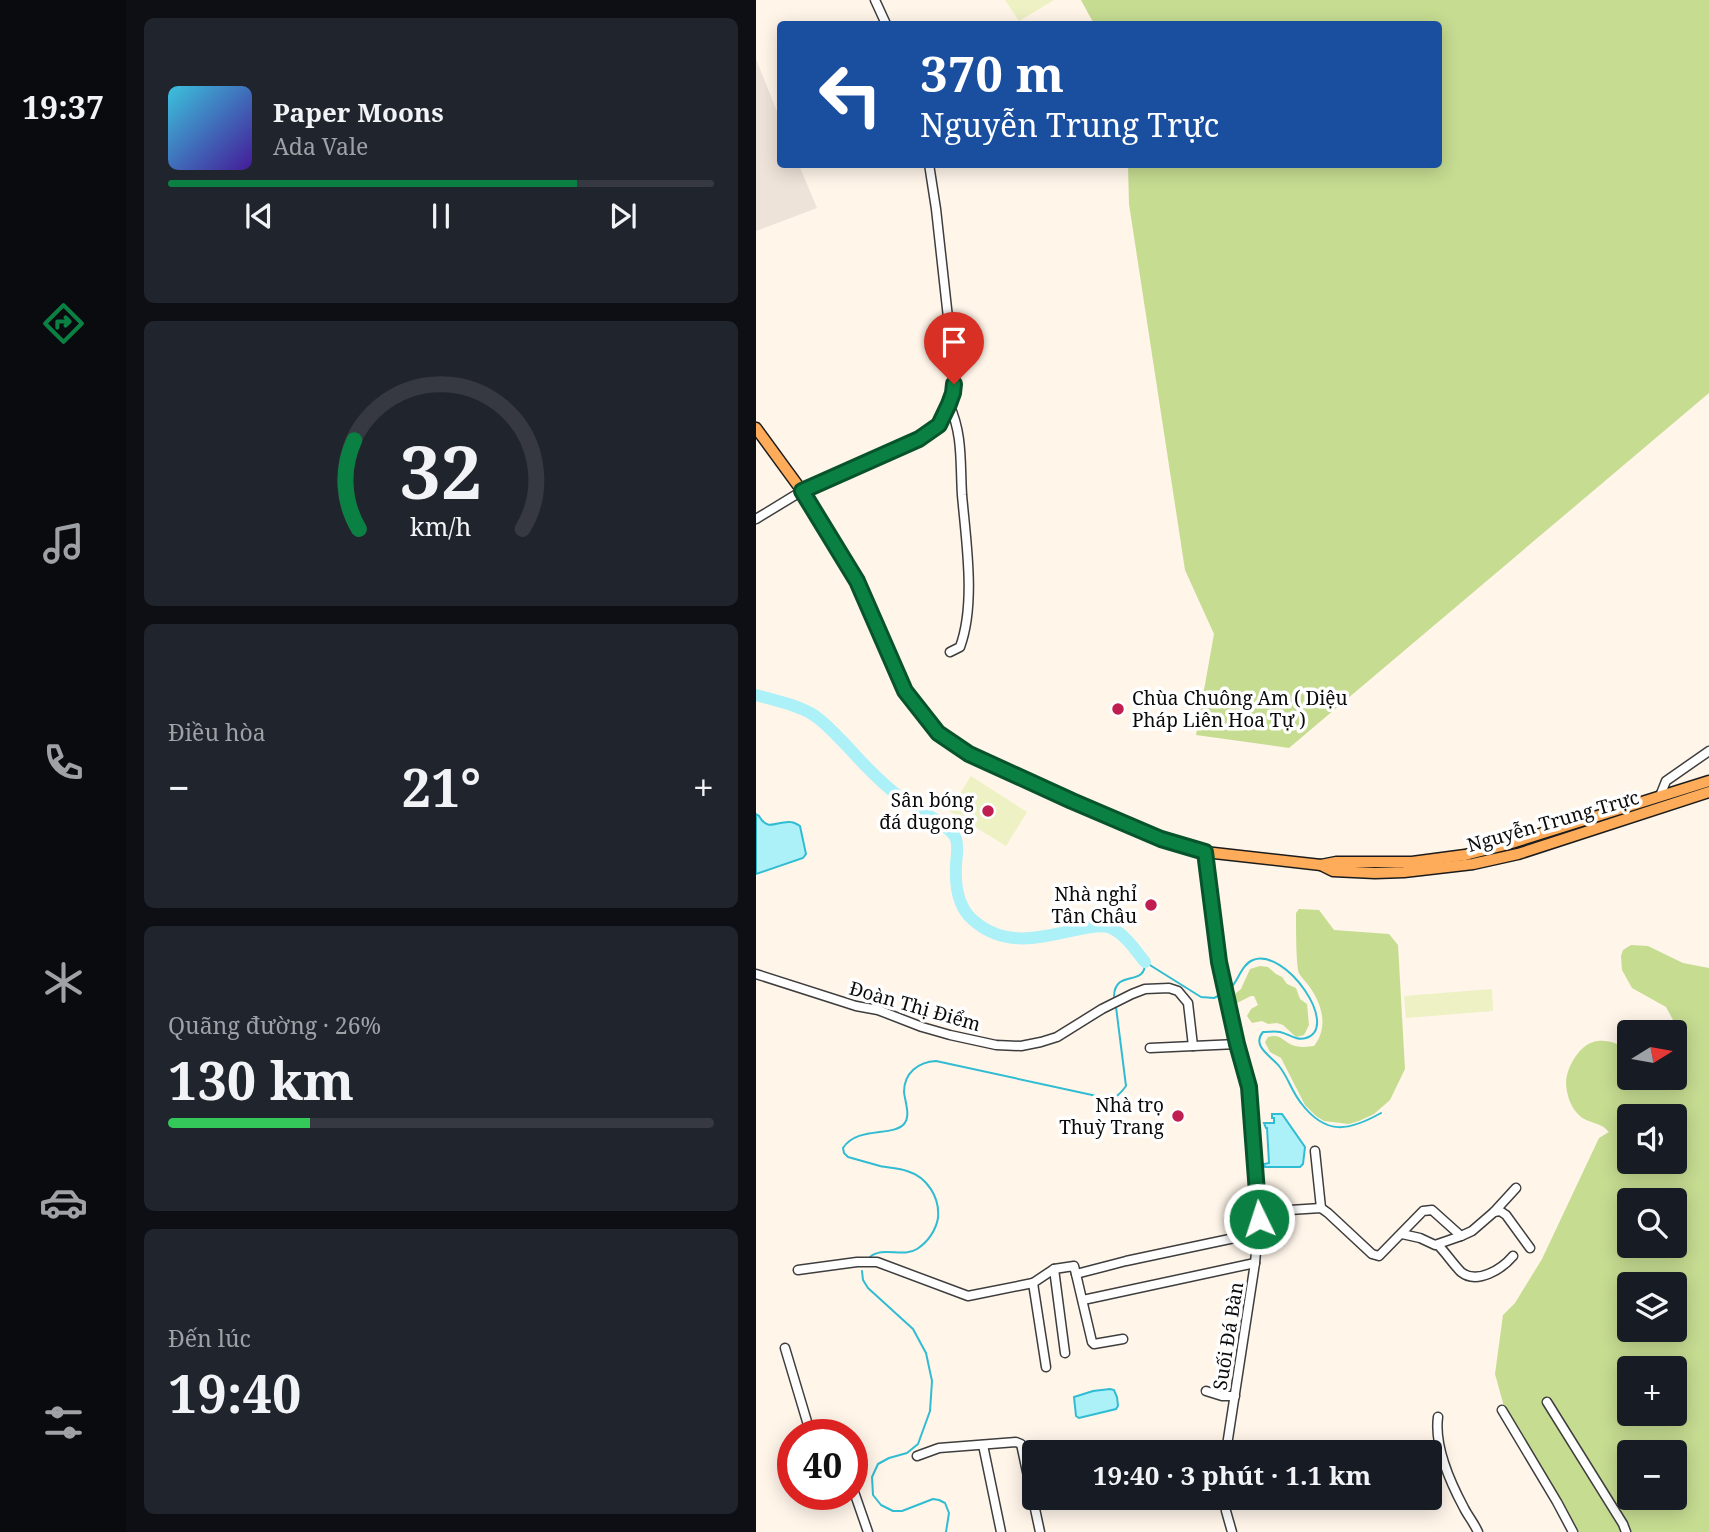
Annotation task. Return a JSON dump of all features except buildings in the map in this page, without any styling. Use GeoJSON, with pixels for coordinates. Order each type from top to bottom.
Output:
{"type":"FeatureCollection","features":[{"type":"Feature","properties":{"kind":"main road","name":"Nguyễn Trung Trực"},"geometry":{"type":"LineString","coordinates":[[756,428],[802,491],[857,581],[905,691],[938,733],[969,754],[1161,839],[1205,852],[1321,865],[1336,862],[1412,862],[1465,855],[1505,845],[1709,781]]}},
{"type":"Feature","properties":{"kind":"main road","name":"Nguyễn Trung Trực"},"geometry":{"type":"LineString","coordinates":[[1321,865],[1333,871],[1382,873],[1473,864],[1518,854],[1709,792]]}},
{"type":"Feature","properties":{"kind":"street"},"geometry":{"type":"LineString","coordinates":[[875,0],[885,21]]}},
{"type":"Feature","properties":{"kind":"street"},"geometry":{"type":"LineString","coordinates":[[756,519],[802,491],[919,439],[939,425],[953,393],[954,372],[930,168]]}},
{"type":"Feature","properties":{"kind":"street"},"geometry":{"type":"LineString","coordinates":[[949,404],[960,438],[969,595],[964,637],[960,647],[950,652]]}},
{"type":"Feature","properties":{"kind":"street"},"geometry":{"type":"LineString","coordinates":[[1660,796],[1667,781],[1709,753]]}},
{"type":"Feature","properties":{"kind":"street","name":"Suối Đá Bàn"},"geometry":{"type":"LineString","coordinates":[[1205,852],[1219,962],[1249,1087],[1258,1212],[1255,1263],[1228,1440]]}},
{"type":"Feature","properties":{"kind":"street","name":"Đoàn Thị Điểm"},"geometry":{"type":"LineString","coordinates":[[756,974],[856,1006],[878,1010],[931,1030],[978,1042],[1021,1046],[1057,1037],[1116,1001],[1145,989],[1169,988],[1178,991],[1188,1003],[1194,1046]]}},
{"type":"Feature","properties":{"kind":"street"},"geometry":{"type":"LineString","coordinates":[[1150,1048],[1237,1044]]}},
{"type":"Feature","properties":{"kind":"street"},"geometry":{"type":"LineString","coordinates":[[1315,1151],[1321,1208]]}},
{"type":"Feature","properties":{"kind":"street"},"geometry":{"type":"LineString","coordinates":[[1438,1245],[1472,1231],[1516,1188]]}},
{"type":"Feature","properties":{"kind":"street"},"geometry":{"type":"LineString","coordinates":[[1258,1212],[1321,1208],[1375,1256],[1382,1255],[1423,1211],[1432,1210],[1461,1236]]}},
{"type":"Feature","properties":{"kind":"street"},"geometry":{"type":"LineString","coordinates":[[1494,1212],[1503,1213],[1530,1248]]}},
{"type":"Feature","properties":{"kind":"street"},"geometry":{"type":"LineString","coordinates":[[1076,1274],[1258,1233]]}},
{"type":"Feature","properties":{"kind":"street"},"geometry":{"type":"LineString","coordinates":[[1402,1234],[1438,1245],[1462,1272],[1474,1276],[1499,1270],[1513,1256]]}},
{"type":"Feature","properties":{"kind":"street"},"geometry":{"type":"LineString","coordinates":[[798,1270],[877,1262],[968,1296],[1034,1283],[1054,1269],[1074,1266],[1092,1342],[1094,1344],[1123,1339]]}},
{"type":"Feature","properties":{"kind":"street"},"geometry":{"type":"LineString","coordinates":[[1083,1300],[1255,1263]]}},
{"type":"Feature","properties":{"kind":"street"},"geometry":{"type":"LineString","coordinates":[[1054,1269],[1065,1353]]}},
{"type":"Feature","properties":{"kind":"street"},"geometry":{"type":"LineString","coordinates":[[1034,1283],[1046,1367]]}},
{"type":"Feature","properties":{"kind":"street"},"geometry":{"type":"LineString","coordinates":[[785,1348],[806,1419]]}},
{"type":"Feature","properties":{"kind":"street"},"geometry":{"type":"LineString","coordinates":[[1206,1391],[1222,1396],[1235,1396]]}},
{"type":"Feature","properties":{"kind":"street"},"geometry":{"type":"LineString","coordinates":[[1547,1402],[1626,1532]]}},
{"type":"Feature","properties":{"kind":"street"},"geometry":{"type":"LineString","coordinates":[[1502,1410],[1573,1532]]}},
{"type":"Feature","properties":{"kind":"street"},"geometry":{"type":"LineString","coordinates":[[1438,1417],[1441,1451],[1449,1477],[1464,1510],[1478,1532]]}},
{"type":"Feature","properties":{"kind":"street"},"geometry":{"type":"LineString","coordinates":[[917,1456],[939,1448],[1021,1444],[1040,1532]]}},
{"type":"Feature","properties":{"kind":"street"},"geometry":{"type":"LineString","coordinates":[[983,1445],[1001,1532]]}},
{"type":"Feature","properties":{"kind":"street"},"geometry":{"type":"LineString","coordinates":[[860,1510],[868,1532]]}},
{"type":"Feature","properties":{"kind":"street"},"geometry":{"type":"LineString","coordinates":[[1226,1510],[1232,1532]]}},
{"type":"Feature","properties":{"kind":"green space"},"geometry":{"type":"Polygon","coordinates":[[[1005,0],[1054,0],[1019,21],[1005,0]]]}},
{"type":"Feature","properties":{"kind":"green space"},"geometry":{"type":"Polygon","coordinates":[[[1081,0],[1709,0],[1709,393],[1289,748],[1196,735],[1214,634],[1185,570],[1129,204],[1128,168],[1442,168],[1442,21],[1092,21],[1081,0]]]}},
{"type":"Feature","properties":{"kind":"green space","name":"Sân bóng đá dugong"},"geometry":{"type":"Polygon","coordinates":[[[971,776],[1027,812],[1006,846],[949,811],[971,776]]]}},
{"type":"Feature","properties":{"kind":"green space"},"geometry":{"type":"Polygon","coordinates":[[[1299,909],[1319,910],[1334,930],[1389,934],[1398,945],[1405,1069],[1390,1100],[1374,1114],[1349,1124],[1324,1121],[1316,1116],[1305,1105],[1281,1058],[1270,1052],[1265,1042],[1268,1037],[1275,1036],[1290,1044],[1305,1047],[1314,1046],[1319,1039],[1322,1023],[1320,1008],[1314,993],[1298,969],[1296,913],[1299,909]]]}},
{"type":"Feature","properties":{"kind":"green space"},"geometry":{"type":"Polygon","coordinates":[[[1631,945],[1648,946],[1683,963],[1709,968],[1709,1532],[1575,1532],[1505,1410],[1495,1374],[1503,1315],[1515,1303],[1542,1259],[1599,1138],[1609,1132],[1581,1117],[1572,1107],[1566,1082],[1572,1062],[1581,1050],[1592,1042],[1606,1041],[1617,1044],[1617,1090],[1687,1090],[1687,1020],[1673,1020],[1666,1007],[1632,988],[1622,970],[1623,950],[1631,945]]]}},
{"type":"Feature","properties":{"kind":"green space"},"geometry":{"type":"Polygon","coordinates":[[[1268,967],[1287,984],[1296,988],[1300,999],[1307,1004],[1309,1025],[1304,1035],[1296,1037],[1277,1023],[1252,1023],[1247,1016],[1251,1009],[1258,1005],[1254,996],[1232,1003],[1250,969],[1268,967]]]}},
{"type":"Feature","properties":{"kind":"green space"},"geometry":{"type":"Polygon","coordinates":[[[1492,989],[1493,1011],[1406,1018],[1404,996],[1492,989]]]}},
{"type":"Feature","properties":{"kind":"shaded area"},"geometry":{"type":"Polygon","coordinates":[[[756,59],[777,112],[777,168],[800,168],[817,208],[756,231],[756,59]]]}},
{"type":"Feature","properties":{"kind":"water"},"geometry":{"type":"Polygon","coordinates":[[[756,814],[769,825],[790,822],[800,826],[806,854],[803,858],[756,874],[756,814]]]}},
{"type":"Feature","properties":{"kind":"water"},"geometry":{"type":"Polygon","coordinates":[[[1272,1114],[1282,1114],[1305,1147],[1303,1164],[1300,1167],[1265,1167],[1264,1164],[1269,1163],[1267,1128],[1264,1123],[1274,1123],[1272,1114]]]}},
{"type":"Feature","properties":{"kind":"water"},"geometry":{"type":"Polygon","coordinates":[[[1114,1390],[1117,1397],[1116,1409],[1079,1418],[1076,1416],[1074,1397],[1114,1390]]]}},
{"type":"Feature","properties":{"kind":"waterway"},"geometry":{"type":"LineString","coordinates":[[756,695],[792,705],[817,717],[887,786],[953,834],[957,846],[958,895],[968,915],[985,929],[998,935],[1024,938],[1091,927],[1107,927],[1126,938],[1145,962]]}},
{"type":"Feature","properties":{"kind":"waterway"},"geometry":{"type":"LineString","coordinates":[[1230,989],[1246,965],[1253,960],[1266,959],[1280,965],[1305,990],[1313,1005],[1317,1019],[1315,1031],[1302,1039],[1280,1032],[1263,1032],[1259,1042],[1261,1046],[1282,1070],[1301,1103],[1320,1121],[1338,1127],[1348,1126],[1359,1124],[1381,1113]]}},
{"type":"Feature","properties":{"kind":"waterway"},"geometry":{"type":"LineString","coordinates":[[1114,996],[1119,983],[1141,974],[1145,962],[1201,997],[1214,998],[1222,994]]}},
{"type":"Feature","properties":{"kind":"waterway"},"geometry":{"type":"LineString","coordinates":[[870,1257],[881,1252],[917,1249],[928,1239],[938,1218],[934,1195],[921,1178],[904,1170],[848,1157],[844,1153],[843,1148],[857,1137],[892,1130],[904,1124],[907,1113],[904,1092],[909,1074],[918,1066],[936,1061],[1106,1098],[1113,1097],[1126,1086],[1116,1007]]}},
{"type":"Feature","properties":{"kind":"waterway"},"geometry":{"type":"LineString","coordinates":[[862,1271],[868,1288],[913,1329],[926,1353],[932,1381],[930,1411],[918,1444],[907,1453],[878,1464],[872,1477],[873,1495],[881,1505],[893,1511],[902,1511],[933,1499],[945,1503],[949,1513],[946,1532]]}},
{"type":"Feature","properties":{"kind":"place","name":"Chùa Chuông Am ( Diệu Pháp Liên Hoa Tự )"},"geometry":{"type":"Point","coordinates":[1118,709]}},
{"type":"Feature","properties":{"kind":"place","name":"Sân bóng đá dugong"},"geometry":{"type":"Point","coordinates":[988,811]}},
{"type":"Feature","properties":{"kind":"place","name":"Nhà nghỉ Tân Châu"},"geometry":{"type":"Point","coordinates":[1151,905]}},
{"type":"Feature","properties":{"kind":"place","name":"Nhà trọ Thuỳ Trang"},"geometry":{"type":"Point","coordinates":[1178,1116]}},
{"type":"Feature","properties":{"kind":"route"},"geometry":{"type":"LineString","coordinates":[[954,384],[949,404],[939,425],[919,439],[802,491],[857,581],[905,691],[938,733],[969,754],[1072,801],[1161,839],[1205,852],[1219,962],[1249,1087],[1259,1219]]}}]}
